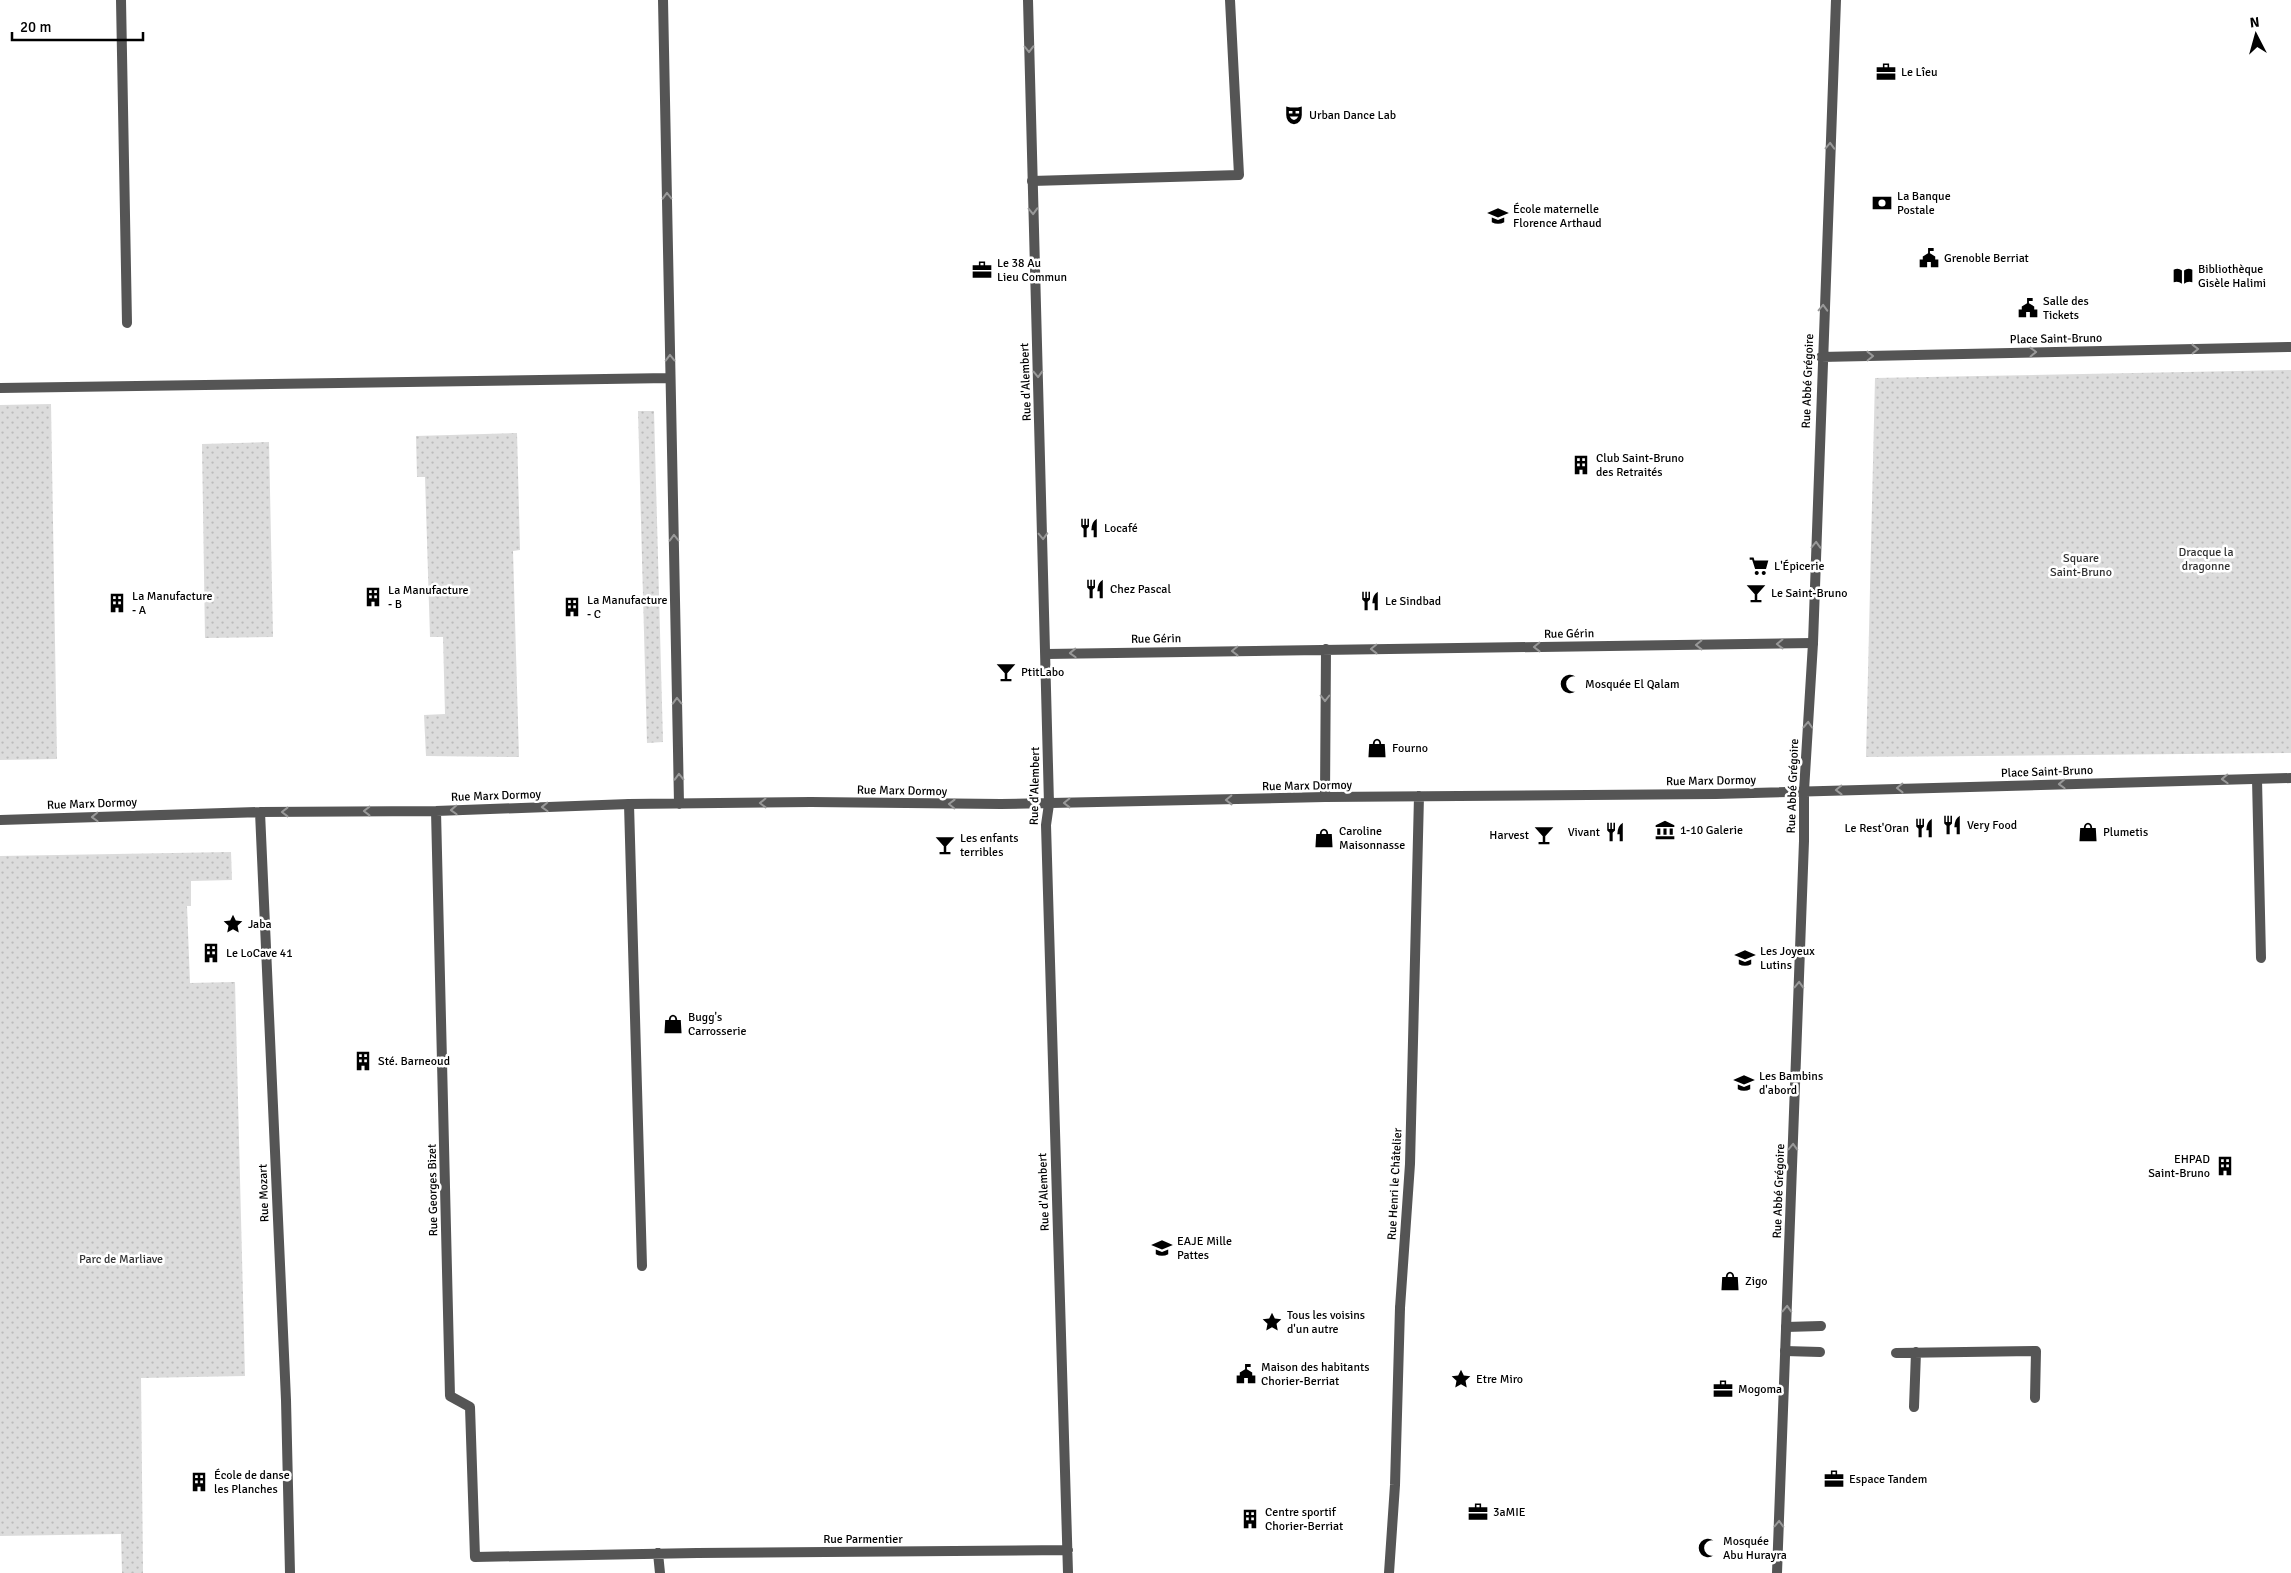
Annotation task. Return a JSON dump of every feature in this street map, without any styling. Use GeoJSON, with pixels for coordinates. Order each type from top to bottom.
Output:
{"type":"FeatureCollection","features":[{"type":"Feature","properties":{"kind":"street"},"geometry":{"type":"LineString","coordinates":[[122,0],[127,323]]}},
{"type":"Feature","properties":{"kind":"street"},"geometry":{"type":"LineString","coordinates":[[663,0],[679,804]]}},
{"type":"Feature","properties":{"kind":"street","name":"Rue d'Alembert"},"geometry":{"type":"LineString","coordinates":[[1028,0],[1046,654],[1049,804],[1046,825],[1068,1573]]}},
{"type":"Feature","properties":{"kind":"street"},"geometry":{"type":"LineString","coordinates":[[1032,181],[1239,175],[1230,0]]}},
{"type":"Feature","properties":{"kind":"street","name":"Rue Abbé Grégoire"},"geometry":{"type":"LineString","coordinates":[[1777,1573],[1804,842],[1804,791],[1813,644],[1821,357],[1836,0]]}},
{"type":"Feature","properties":{"kind":"street","name":"Place Saint-Bruno"},"geometry":{"type":"LineString","coordinates":[[1821,357],[2291,347]]}},
{"type":"Feature","properties":{"kind":"street"},"geometry":{"type":"LineString","coordinates":[[0,388],[670,378]]}},
{"type":"Feature","properties":{"kind":"street","name":"Rue Gérin"},"geometry":{"type":"LineString","coordinates":[[1046,654],[1813,644]]}},
{"type":"Feature","properties":{"kind":"street"},"geometry":{"type":"LineString","coordinates":[[1325,797],[1326,649]]}},
{"type":"Feature","properties":{"kind":"street"},"geometry":{"type":"LineString","coordinates":[[2257,778],[2261,958]]}},
{"type":"Feature","properties":{"kind":"street","name":"Place Saint-Bruno"},"geometry":{"type":"LineString","coordinates":[[1804,791],[2291,778]]}},
{"type":"Feature","properties":{"kind":"street","name":"Rue Marx Dormoy"},"geometry":{"type":"LineString","coordinates":[[0,820],[260,812],[436,811],[628,804],[1049,804],[1325,797],[1716,794],[1804,791]]}},
{"type":"Feature","properties":{"kind":"street","name":"Rue Henri le Châtelier"},"geometry":{"type":"LineString","coordinates":[[1390,1573],[1396,1485],[1400,1308],[1410,1164],[1419,796]]}},
{"type":"Feature","properties":{"kind":"street"},"geometry":{"type":"LineString","coordinates":[[628,804],[642,1266]]}},
{"type":"Feature","properties":{"kind":"street","name":"Rue Georges Bizet"},"geometry":{"type":"LineString","coordinates":[[436,811],[450,1396],[470,1407],[475,1557]]}},
{"type":"Feature","properties":{"kind":"street","name":"Rue Mozart"},"geometry":{"type":"LineString","coordinates":[[260,812],[286,1400],[290,1573]]}},
{"type":"Feature","properties":{"kind":"street"},"geometry":{"type":"LineString","coordinates":[[1786,1327],[1821,1326]]}},
{"type":"Feature","properties":{"kind":"street"},"geometry":{"type":"LineString","coordinates":[[1785,1351],[1820,1352]]}},
{"type":"Feature","properties":{"kind":"street"},"geometry":{"type":"LineString","coordinates":[[1896,1353],[2036,1351],[2035,1398]]}},
{"type":"Feature","properties":{"kind":"street"},"geometry":{"type":"LineString","coordinates":[[1914,1406],[1916,1352]]}},
{"type":"Feature","properties":{"kind":"street","name":"Rue Parmentier"},"geometry":{"type":"LineString","coordinates":[[475,1557],[658,1553],[1068,1550]]}},
{"type":"Feature","properties":{"kind":"street"},"geometry":{"type":"LineString","coordinates":[[658,1553],[660,1573]]}},
{"type":"Feature","properties":{"kind":"green space","name":"Square Saint-Bruno"},"geometry":{"type":"Polygon","coordinates":[[[2291,370],[2291,753],[1866,757],[1875,378],[2291,370]]]}},
{"type":"Feature","properties":{"kind":"green space"},"geometry":{"type":"Polygon","coordinates":[[[51,404],[57,759],[0,760],[0,405],[51,404]]]}},
{"type":"Feature","properties":{"kind":"green space"},"geometry":{"type":"Polygon","coordinates":[[[638,411],[654,411],[663,742],[647,743],[638,411]]]}},
{"type":"Feature","properties":{"kind":"green space"},"geometry":{"type":"Polygon","coordinates":[[[517,433],[520,550],[513,551],[519,757],[426,756],[424,715],[445,714],[443,637],[430,637],[425,477],[417,477],[416,436],[517,433]]]}},
{"type":"Feature","properties":{"kind":"green space"},"geometry":{"type":"Polygon","coordinates":[[[269,442],[273,637],[205,638],[202,444],[269,442]]]}},
{"type":"Feature","properties":{"kind":"green space","name":"Parc de Marliave"},"geometry":{"type":"Polygon","coordinates":[[[231,852],[232,880],[191,881],[191,906],[187,906],[190,983],[235,982],[245,1376],[141,1378],[143,1573],[122,1573],[121,1534],[0,1536],[0,856],[231,852]]]}},
{"type":"Feature","properties":{"kind":"place","name":"Le Lîeu"},"geometry":{"type":"Point","coordinates":[1886,72]}},
{"type":"Feature","properties":{"kind":"place","name":"Urban Dance Lab"},"geometry":{"type":"Point","coordinates":[1294,115]}},
{"type":"Feature","properties":{"kind":"place","name":"La Banque Postale"},"geometry":{"type":"Point","coordinates":[1882,203]}},
{"type":"Feature","properties":{"kind":"place","name":"École maternelle Florence Arthaud"},"geometry":{"type":"Point","coordinates":[1498,216]}},
{"type":"Feature","properties":{"kind":"place","name":"Grenoble Berriat"},"geometry":{"type":"Point","coordinates":[1929,258]}},
{"type":"Feature","properties":{"kind":"place","name":"Le 38 Au Lieu Commun"},"geometry":{"type":"Point","coordinates":[982,270]}},
{"type":"Feature","properties":{"kind":"place","name":"Bibliothèque Gisèle Halimi"},"geometry":{"type":"Point","coordinates":[2183,276]}},
{"type":"Feature","properties":{"kind":"place","name":"Salle des Tickets"},"geometry":{"type":"Point","coordinates":[2028,308]}},
{"type":"Feature","properties":{"kind":"place","name":"Club Saint-Bruno des Retraités"},"geometry":{"type":"Point","coordinates":[1581,465]}},
{"type":"Feature","properties":{"kind":"place","name":"Locafé"},"geometry":{"type":"Point","coordinates":[1089,528]}},
{"type":"Feature","properties":{"kind":"place","name":"L'Épicerie"},"geometry":{"type":"Point","coordinates":[1759,566]}},
{"type":"Feature","properties":{"kind":"place","name":"Chez Pascal"},"geometry":{"type":"Point","coordinates":[1095,589]}},
{"type":"Feature","properties":{"kind":"place","name":"Le Saint-Bruno"},"geometry":{"type":"Point","coordinates":[1756,593]}},
{"type":"Feature","properties":{"kind":"place","name":"La Manufacture - B"},"geometry":{"type":"Point","coordinates":[373,597]}},
{"type":"Feature","properties":{"kind":"place","name":"Le Sindbad"},"geometry":{"type":"Point","coordinates":[1370,601]}},
{"type":"Feature","properties":{"kind":"place","name":"La Manufacture - A"},"geometry":{"type":"Point","coordinates":[117,603]}},
{"type":"Feature","properties":{"kind":"place","name":"La Manufacture - C"},"geometry":{"type":"Point","coordinates":[572,607]}},
{"type":"Feature","properties":{"kind":"place","name":"PtitLabo"},"geometry":{"type":"Point","coordinates":[1006,672]}},
{"type":"Feature","properties":{"kind":"place","name":"Mosquée El Qalam"},"geometry":{"type":"Point","coordinates":[1570,684]}},
{"type":"Feature","properties":{"kind":"place","name":"Fourno"},"geometry":{"type":"Point","coordinates":[1377,748]}},
{"type":"Feature","properties":{"kind":"place","name":"Very Food"},"geometry":{"type":"Point","coordinates":[1952,825]}},
{"type":"Feature","properties":{"kind":"place","name":"Le Rest'Oran"},"geometry":{"type":"Point","coordinates":[1924,828]}},
{"type":"Feature","properties":{"kind":"place","name":"1-10 Galerie"},"geometry":{"type":"Point","coordinates":[1665,830]}},
{"type":"Feature","properties":{"kind":"place","name":"Vivant"},"geometry":{"type":"Point","coordinates":[1615,832]}},
{"type":"Feature","properties":{"kind":"place","name":"Plumetis"},"geometry":{"type":"Point","coordinates":[2088,832]}},
{"type":"Feature","properties":{"kind":"place","name":"Harvest"},"geometry":{"type":"Point","coordinates":[1544,835]}},
{"type":"Feature","properties":{"kind":"place","name":"Caroline Maisonnasse"},"geometry":{"type":"Point","coordinates":[1324,838]}},
{"type":"Feature","properties":{"kind":"place","name":"Les enfants terribles"},"geometry":{"type":"Point","coordinates":[945,845]}},
{"type":"Feature","properties":{"kind":"place","name":"Jaba"},"geometry":{"type":"Point","coordinates":[233,924]}},
{"type":"Feature","properties":{"kind":"place","name":"Le LoCave 41"},"geometry":{"type":"Point","coordinates":[211,953]}},
{"type":"Feature","properties":{"kind":"place","name":"Les Joyeux Lutins"},"geometry":{"type":"Point","coordinates":[1745,958]}},
{"type":"Feature","properties":{"kind":"place","name":"Bugg's Carrosserie"},"geometry":{"type":"Point","coordinates":[673,1024]}},
{"type":"Feature","properties":{"kind":"place","name":"Sté. Barneoud"},"geometry":{"type":"Point","coordinates":[363,1061]}},
{"type":"Feature","properties":{"kind":"place","name":"Les Bambins d'abord"},"geometry":{"type":"Point","coordinates":[1744,1083]}},
{"type":"Feature","properties":{"kind":"place","name":"EHPAD Saint-Bruno"},"geometry":{"type":"Point","coordinates":[2225,1166]}},
{"type":"Feature","properties":{"kind":"place","name":"EAJE Mille Pattes"},"geometry":{"type":"Point","coordinates":[1162,1248]}},
{"type":"Feature","properties":{"kind":"place","name":"Zigo"},"geometry":{"type":"Point","coordinates":[1730,1281]}},
{"type":"Feature","properties":{"kind":"place","name":"Tous les voisins d'un autre"},"geometry":{"type":"Point","coordinates":[1272,1322]}},
{"type":"Feature","properties":{"kind":"place","name":"Maison des habitants Chorier-Berriat"},"geometry":{"type":"Point","coordinates":[1246,1374]}},
{"type":"Feature","properties":{"kind":"place","name":"Etre Miro"},"geometry":{"type":"Point","coordinates":[1461,1379]}},
{"type":"Feature","properties":{"kind":"place","name":"Mogoma"},"geometry":{"type":"Point","coordinates":[1723,1389]}},
{"type":"Feature","properties":{"kind":"place","name":"Espace Tandem"},"geometry":{"type":"Point","coordinates":[1834,1479]}},
{"type":"Feature","properties":{"kind":"place","name":"École de danse les Planches"},"geometry":{"type":"Point","coordinates":[199,1482]}},
{"type":"Feature","properties":{"kind":"place","name":"3aMIE"},"geometry":{"type":"Point","coordinates":[1478,1512]}},
{"type":"Feature","properties":{"kind":"place","name":"Centre sportif Chorier-Berriat"},"geometry":{"type":"Point","coordinates":[1250,1519]}},
{"type":"Feature","properties":{"kind":"place","name":"Mosquée Abu Hurayra"},"geometry":{"type":"Point","coordinates":[1708,1548]}},
{"type":"Feature","properties":{"kind":"park label","name":"Dracque la dragonne"},"geometry":{"type":"Point","coordinates":[2206,559]}}]}
